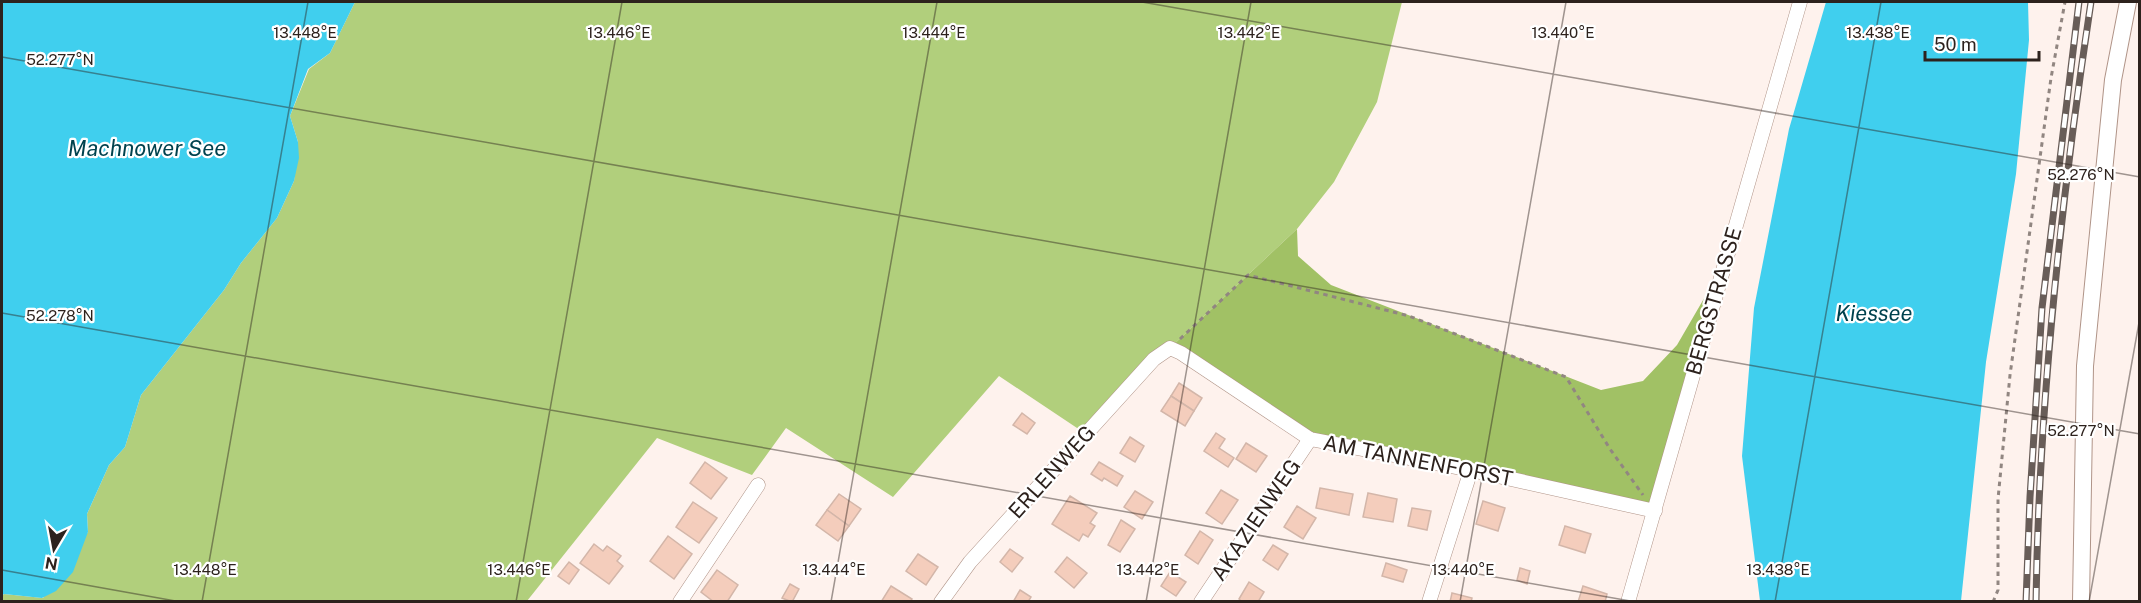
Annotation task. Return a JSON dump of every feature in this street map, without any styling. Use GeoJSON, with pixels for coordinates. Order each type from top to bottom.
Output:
{"type":"FeatureCollection","features":[{"type":"Feature","properties":{"kind":"street","name":"BERGSTRASSE"},"geometry":{"type":"LineString","coordinates":[[1628,602],[1800,2]]}},
{"type":"Feature","properties":{"kind":"street"},"geometry":{"type":"LineString","coordinates":[[2081,602],[2085,366],[2113,80],[2128,2]]}},
{"type":"Feature","properties":{"kind":"street","name":"AM TANNENFORST"},"geometry":{"type":"LineString","coordinates":[[1170,348],[1181,353],[1310,439],[1471,470],[1655,511]]}},
{"type":"Feature","properties":{"kind":"street","name":"ERLENWEG"},"geometry":{"type":"LineString","coordinates":[[941,602],[970,562],[1154,359],[1170,348]]}},
{"type":"Feature","properties":{"kind":"street","name":"AKAZIENWEG"},"geometry":{"type":"LineString","coordinates":[[1201,602],[1310,439]]}},
{"type":"Feature","properties":{"kind":"street"},"geometry":{"type":"LineString","coordinates":[[1429,602],[1471,470]]}},
{"type":"Feature","properties":{"kind":"street"},"geometry":{"type":"LineString","coordinates":[[680,602],[758,485]]}},
{"type":"Feature","properties":{"kind":"path"},"geometry":{"type":"LineString","coordinates":[[1993,602],[1998,590],[1998,499],[2010,375],[2051,78],[2065,2]]}},
{"type":"Feature","properties":{"kind":"path"},"geometry":{"type":"LineString","coordinates":[[1170,348],[1248,275],[1409,316],[1566,376],[1610,449],[1655,511]]}},
{"type":"Feature","properties":{"kind":"green space"},"geometry":{"type":"Polygon","coordinates":[[[355,2],[1402,2],[1377,102],[1334,182],[1297,229],[1170,348],[1086,434],[999,376],[893,497],[786,428],[752,475],[657,438],[527,601],[2,602],[4,594],[43,598],[88,532],[87,514],[109,465],[125,447],[141,395],[224,290],[241,263],[277,218],[294,181],[298,142],[290,116],[309,69],[330,53],[355,2]]]}},
{"type":"Feature","properties":{"kind":"green space"},"geometry":{"type":"Polygon","coordinates":[[[1297,229],[1298,256],[1331,285],[1601,390],[1643,381],[1677,345],[1724,264],[1655,511],[1310,439],[1170,348],[1297,229]]]}},
{"type":"Feature","properties":{"kind":"water","name":"Machnower See"},"geometry":{"type":"Polygon","coordinates":[[[2,2],[355,2],[330,53],[308,69],[290,116],[298,142],[299,158],[294,181],[277,218],[241,263],[224,290],[141,395],[125,447],[109,465],[87,514],[88,532],[73,572],[56,591],[42,598],[4,594],[2,596],[2,2]]]}},
{"type":"Feature","properties":{"kind":"water","name":"Kiessee"},"geometry":{"type":"Polygon","coordinates":[[[1826,2],[2028,2],[2029,40],[2016,174],[1986,362],[1961,601],[1760,601],[1742,456],[1754,308],[1789,129],[1826,2]]]}},
{"type":"Feature","properties":{"kind":"building"},"geometry":{"type":"Polygon","coordinates":[[[1179,383],[1202,398],[1194,411],[1171,396],[1179,383]]]}},
{"type":"Feature","properties":{"kind":"building"},"geometry":{"type":"Polygon","coordinates":[[[1171,396],[1194,411],[1185,426],[1161,411],[1171,396]]]}},
{"type":"Feature","properties":{"kind":"building"},"geometry":{"type":"Polygon","coordinates":[[[1022,413],[1035,423],[1027,434],[1013,425],[1022,413]]]}},
{"type":"Feature","properties":{"kind":"building"},"geometry":{"type":"Polygon","coordinates":[[[1216,433],[1225,439],[1219,448],[1234,458],[1228,467],[1204,451],[1216,433]]]}},
{"type":"Feature","properties":{"kind":"building"},"geometry":{"type":"Polygon","coordinates":[[[1130,437],[1144,446],[1135,462],[1120,453],[1130,437]]]}},
{"type":"Feature","properties":{"kind":"building"},"geometry":{"type":"Polygon","coordinates":[[[1246,443],[1267,456],[1256,472],[1236,459],[1246,443]]]}},
{"type":"Feature","properties":{"kind":"building"},"geometry":{"type":"Polygon","coordinates":[[[705,462],[727,478],[711,499],[690,483],[705,462]]]}},
{"type":"Feature","properties":{"kind":"building"},"geometry":{"type":"Polygon","coordinates":[[[1099,462],[1123,476],[1117,486],[1104,478],[1102,481],[1091,474],[1099,462]]]}},
{"type":"Feature","properties":{"kind":"building"},"geometry":{"type":"Polygon","coordinates":[[[1320,488],[1353,494],[1349,515],[1316,508],[1320,488]]]}},
{"type":"Feature","properties":{"kind":"building"},"geometry":{"type":"Polygon","coordinates":[[[1221,490],[1238,500],[1222,524],[1206,513],[1221,490]]]}},
{"type":"Feature","properties":{"kind":"building"},"geometry":{"type":"Polygon","coordinates":[[[1135,491],[1153,502],[1142,519],[1124,507],[1135,491]]]}},
{"type":"Feature","properties":{"kind":"building"},"geometry":{"type":"Polygon","coordinates":[[[1368,493],[1397,499],[1393,522],[1363,517],[1368,493]]]}},
{"type":"Feature","properties":{"kind":"building"},"geometry":{"type":"Polygon","coordinates":[[[839,494],[861,509],[849,526],[827,510],[839,494]]]}},
{"type":"Feature","properties":{"kind":"building"},"geometry":{"type":"Polygon","coordinates":[[[1070,496],[1097,513],[1090,523],[1095,526],[1088,537],[1083,534],[1079,541],[1052,524],[1070,496]]]}},
{"type":"Feature","properties":{"kind":"building"},"geometry":{"type":"Polygon","coordinates":[[[1483,501],[1505,508],[1498,531],[1476,524],[1483,501]]]}},
{"type":"Feature","properties":{"kind":"building"},"geometry":{"type":"Polygon","coordinates":[[[693,502],[717,518],[699,543],[676,527],[693,502]]]}},
{"type":"Feature","properties":{"kind":"building"},"geometry":{"type":"Polygon","coordinates":[[[1297,506],[1316,518],[1303,539],[1284,527],[1297,506]]]}},
{"type":"Feature","properties":{"kind":"building"},"geometry":{"type":"Polygon","coordinates":[[[1412,508],[1431,511],[1427,530],[1408,526],[1412,508]]]}},
{"type":"Feature","properties":{"kind":"building"},"geometry":{"type":"Polygon","coordinates":[[[827,510],[849,526],[838,541],[816,525],[827,510]]]}},
{"type":"Feature","properties":{"kind":"building"},"geometry":{"type":"Polygon","coordinates":[[[1121,520],[1135,529],[1120,552],[1108,545],[1121,520]]]}},
{"type":"Feature","properties":{"kind":"building"},"geometry":{"type":"Polygon","coordinates":[[[1565,526],[1591,534],[1585,553],[1559,545],[1565,526]]]}},
{"type":"Feature","properties":{"kind":"building"},"geometry":{"type":"Polygon","coordinates":[[[1200,531],[1213,540],[1198,564],[1185,555],[1200,531]]]}},
{"type":"Feature","properties":{"kind":"building"},"geometry":{"type":"Polygon","coordinates":[[[668,536],[692,554],[674,579],[650,561],[668,536]]]}},
{"type":"Feature","properties":{"kind":"building"},"geometry":{"type":"Polygon","coordinates":[[[594,544],[603,551],[607,546],[621,556],[617,561],[623,566],[609,584],[580,563],[594,544]]]}},
{"type":"Feature","properties":{"kind":"building"},"geometry":{"type":"Polygon","coordinates":[[[1273,545],[1288,554],[1278,570],[1263,560],[1273,545]]]}},
{"type":"Feature","properties":{"kind":"building"},"geometry":{"type":"Polygon","coordinates":[[[1010,549],[1023,558],[1012,572],[1000,562],[1010,549]]]}},
{"type":"Feature","properties":{"kind":"building"},"geometry":{"type":"Polygon","coordinates":[[[918,554],[938,567],[926,585],[906,571],[918,554]]]}},
{"type":"Feature","properties":{"kind":"building"},"geometry":{"type":"Polygon","coordinates":[[[1067,557],[1087,573],[1074,588],[1055,572],[1067,557]]]}},
{"type":"Feature","properties":{"kind":"building"},"geometry":{"type":"Polygon","coordinates":[[[569,562],[579,570],[569,584],[558,576],[569,562]]]}},
{"type":"Feature","properties":{"kind":"building"},"geometry":{"type":"Polygon","coordinates":[[[1386,563],[1407,570],[1403,582],[1382,576],[1386,563]]]}},
{"type":"Feature","properties":{"kind":"building"},"geometry":{"type":"Polygon","coordinates":[[[1520,568],[1530,571],[1527,584],[1517,580],[1520,568]]]}},
{"type":"Feature","properties":{"kind":"building"},"geometry":{"type":"Polygon","coordinates":[[[717,570],[738,585],[727,602],[714,602],[701,592],[717,570]]]}},
{"type":"Feature","properties":{"kind":"building"},"geometry":{"type":"Polygon","coordinates":[[[1170,572],[1186,582],[1176,596],[1161,586],[1170,572]]]}},
{"type":"Feature","properties":{"kind":"building"},"geometry":{"type":"Polygon","coordinates":[[[1249,582],[1264,592],[1258,602],[1242,602],[1239,599],[1249,582]]]}},
{"type":"Feature","properties":{"kind":"building"},"geometry":{"type":"Polygon","coordinates":[[[790,584],[799,589],[792,602],[782,598],[790,584]]]}},
{"type":"Feature","properties":{"kind":"building"},"geometry":{"type":"Polygon","coordinates":[[[891,586],[912,599],[910,602],[881,602],[891,586]]]}},
{"type":"Feature","properties":{"kind":"building"},"geometry":{"type":"Polygon","coordinates":[[[1583,586],[1607,594],[1605,602],[1578,602],[1583,586]]]}},
{"type":"Feature","properties":{"kind":"building"},"geometry":{"type":"Polygon","coordinates":[[[1020,590],[1031,597],[1028,602],[1013,602],[1020,590]]]}},
{"type":"Feature","properties":{"kind":"building"},"geometry":{"type":"Polygon","coordinates":[[[1452,593],[1472,598],[1471,602],[1450,602],[1452,593]]]}},
{"type":"Feature","properties":{"kind":"railway"},"geometry":{"type":"LineString","coordinates":[[2026,602],[2042,308],[2079,2]]}},
{"type":"Feature","properties":{"kind":"railway"},"geometry":{"type":"LineString","coordinates":[[2036,602],[2042,451],[2053,300],[2070,151],[2091,2]]}}]}
